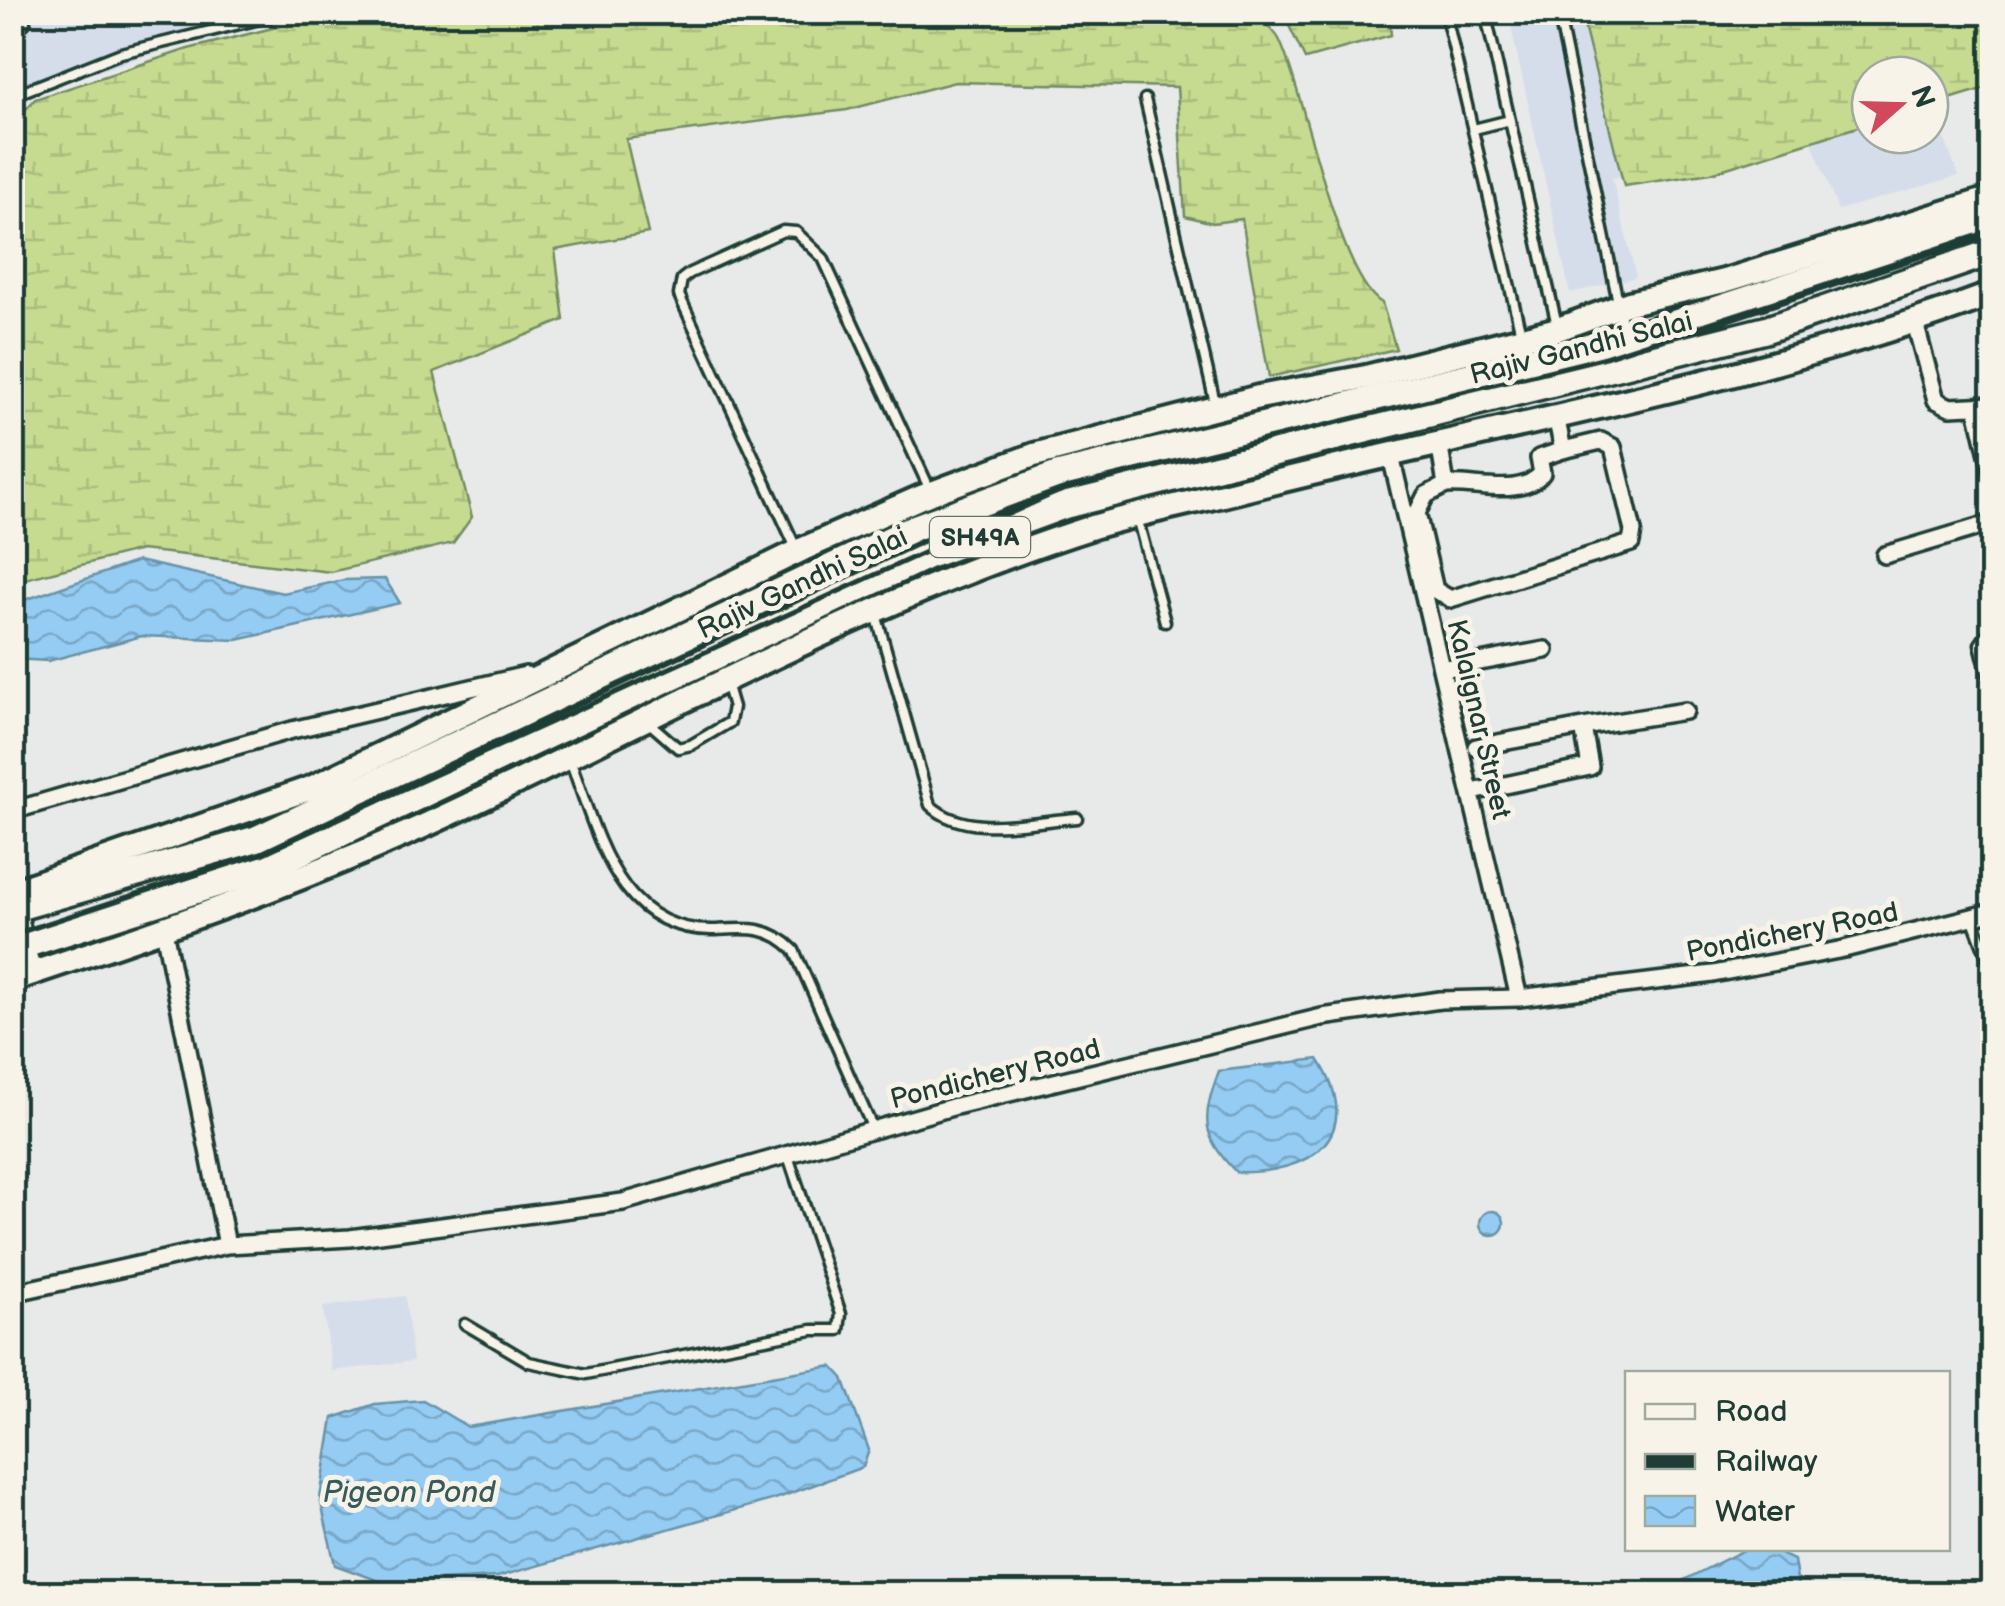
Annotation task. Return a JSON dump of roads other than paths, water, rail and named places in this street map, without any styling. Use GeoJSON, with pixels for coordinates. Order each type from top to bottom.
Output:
{"type":"FeatureCollection","features":[{"type":"Feature","properties":{"kind":"main road","name":"Rajiv Gandhi Salai"},"geometry":{"type":"LineString","coordinates":[[14,896],[256,839],[455,734],[916,526],[1057,475],[1453,378],[1525,349],[1561,340],[1626,338],[1756,300],[1992,219]]}},
{"type":"Feature","properties":{"kind":"main road","name":"Rajiv Gandhi Salai"},"geometry":{"type":"LineString","coordinates":[[19,947],[267,868],[945,549],[1066,505],[1764,330],[1992,252]]}},
{"type":"Feature","properties":{"kind":"main road"},"geometry":{"type":"LineString","coordinates":[[1453,378],[1459,409]]}},
{"type":"Feature","properties":{"kind":"street"},"geometry":{"type":"LineString","coordinates":[[1561,340],[1619,307],[1724,280],[1992,198]]}},
{"type":"Feature","properties":{"kind":"street"},"geometry":{"type":"LineString","coordinates":[[14,896],[23,977],[164,930],[426,825],[725,679],[951,578],[1137,516],[1390,452],[1556,416],[1915,323],[1992,294]]}},
{"type":"Feature","properties":{"kind":"street"},"geometry":{"type":"LineString","coordinates":[[1915,323],[1936,400],[1950,407],[1985,407],[1992,472]]}},
{"type":"Feature","properties":{"kind":"street"},"geometry":{"type":"LineString","coordinates":[[455,734],[574,664],[798,552],[932,493],[1034,455],[1216,408],[1525,349]]}},
{"type":"Feature","properties":{"kind":"street"},"geometry":{"type":"LineString","coordinates":[[1556,416],[1563,450]]}},
{"type":"Feature","properties":{"kind":"street"},"geometry":{"type":"LineString","coordinates":[[1601,441],[1613,447],[1633,531],[1627,547],[1442,598],[1435,590],[1417,513],[1426,494],[1446,485],[1467,482],[1496,489],[1536,480],[1542,474],[1540,458],[1563,450],[1601,441]]}},
{"type":"Feature","properties":{"kind":"street"},"geometry":{"type":"LineString","coordinates":[[1438,442],[1446,485]]}},
{"type":"Feature","properties":{"kind":"street","name":"Kalaignar Street"},"geometry":{"type":"LineString","coordinates":[[1390,452],[1519,998]]}},
{"type":"Feature","properties":{"kind":"street"},"geometry":{"type":"LineString","coordinates":[[1884,556],[1992,524]]}},
{"type":"Feature","properties":{"kind":"street"},"geometry":{"type":"LineString","coordinates":[[1442,669],[1544,650]]}},
{"type":"Feature","properties":{"kind":"street"},"geometry":{"type":"LineString","coordinates":[[12,811],[292,730],[574,664]]}},
{"type":"Feature","properties":{"kind":"street"},"geometry":{"type":"LineString","coordinates":[[1476,747],[1685,710]]}},
{"type":"Feature","properties":{"kind":"street"},"geometry":{"type":"LineString","coordinates":[[1472,792],[1590,767],[1584,727]]}},
{"type":"Feature","properties":{"kind":"street","name":"Pondichery Road"},"geometry":{"type":"LineString","coordinates":[[12,1292],[227,1246],[350,1238],[623,1202],[873,1130],[1322,1017],[1440,1000],[1519,998],[1712,974],[1844,949],[1992,912]]}},
{"type":"Feature","properties":{"kind":"street"},"geometry":{"type":"LineString","coordinates":[[164,930],[227,1246]]}},
{"type":"Feature","properties":{"kind":"lane"},"geometry":{"type":"LineString","coordinates":[[12,34],[25,22],[24,12]]}},
{"type":"Feature","properties":{"kind":"lane"},"geometry":{"type":"LineString","coordinates":[[12,96],[122,54],[288,12]]}},
{"type":"Feature","properties":{"kind":"lane"},"geometry":{"type":"LineString","coordinates":[[1445,12],[1535,390]]}},
{"type":"Feature","properties":{"kind":"lane"},"geometry":{"type":"LineString","coordinates":[[1485,12],[1572,381]]}},
{"type":"Feature","properties":{"kind":"lane"},"geometry":{"type":"LineString","coordinates":[[1558,12],[1626,338]]}},
{"type":"Feature","properties":{"kind":"lane"},"geometry":{"type":"LineString","coordinates":[[1145,100],[1216,408]]}},
{"type":"Feature","properties":{"kind":"lane"},"geometry":{"type":"LineString","coordinates":[[1474,129],[1510,120]]}},
{"type":"Feature","properties":{"kind":"lane"},"geometry":{"type":"LineString","coordinates":[[798,552],[679,294],[682,279],[690,273],[768,238],[796,232],[824,258],[932,493]]}},
{"type":"Feature","properties":{"kind":"lane"},"geometry":{"type":"LineString","coordinates":[[1137,516],[1164,622]]}},
{"type":"Feature","properties":{"kind":"lane"},"geometry":{"type":"LineString","coordinates":[[875,610],[930,805],[945,819],[964,825],[1077,818]]}},
{"type":"Feature","properties":{"kind":"lane"},"geometry":{"type":"LineString","coordinates":[[1992,627],[1980,644],[1992,691]]}},
{"type":"Feature","properties":{"kind":"lane"},"geometry":{"type":"LineString","coordinates":[[644,718],[678,748],[691,746],[730,722],[733,707],[725,679]]}},
{"type":"Feature","properties":{"kind":"lane"},"geometry":{"type":"LineString","coordinates":[[569,756],[626,893],[676,928],[756,928],[778,934],[794,950],[873,1130]]}},
{"type":"Feature","properties":{"kind":"lane"},"geometry":{"type":"LineString","coordinates":[[1972,917],[1992,970]]}},
{"type":"Feature","properties":{"kind":"lane"},"geometry":{"type":"LineString","coordinates":[[464,1324],[528,1362],[586,1374],[812,1330],[839,1330],[841,1314],[788,1156]]}},
{"type":"Feature","properties":{"kind":"water"},"geometry":{"type":"Polygon","coordinates":[[[138,561],[283,593],[344,580],[385,579],[400,603],[237,640],[142,636],[48,661],[13,659],[13,604],[138,561]]]}},
{"type":"Feature","properties":{"kind":"water"},"geometry":{"type":"Polygon","coordinates":[[[1318,1059],[1332,1086],[1336,1109],[1333,1129],[1324,1145],[1308,1158],[1287,1166],[1236,1172],[1216,1147],[1208,1125],[1209,1101],[1219,1071],[1318,1059]]]}},
{"type":"Feature","properties":{"kind":"water"},"geometry":{"type":"Polygon","coordinates":[[[1492,1211],[1504,1223],[1492,1235],[1480,1223],[1492,1211]]]}},
{"type":"Feature","properties":{"kind":"water","name":"Pigeon Pond"},"geometry":{"type":"Polygon","coordinates":[[[832,1366],[843,1378],[869,1450],[863,1467],[775,1499],[497,1577],[385,1583],[335,1565],[320,1498],[333,1418],[375,1404],[423,1400],[468,1427],[832,1366]]]}},
{"type":"Feature","properties":{"kind":"water"},"geometry":{"type":"Polygon","coordinates":[[[1742,1551],[1774,1551],[1794,1560],[1799,1593],[1658,1593],[1742,1551]]]}},
{"type":"Feature","properties":{"kind":"railway"},"geometry":{"type":"LineString","coordinates":[[12,935],[265,852],[1066,488],[1602,358],[1992,231]]}}]}
